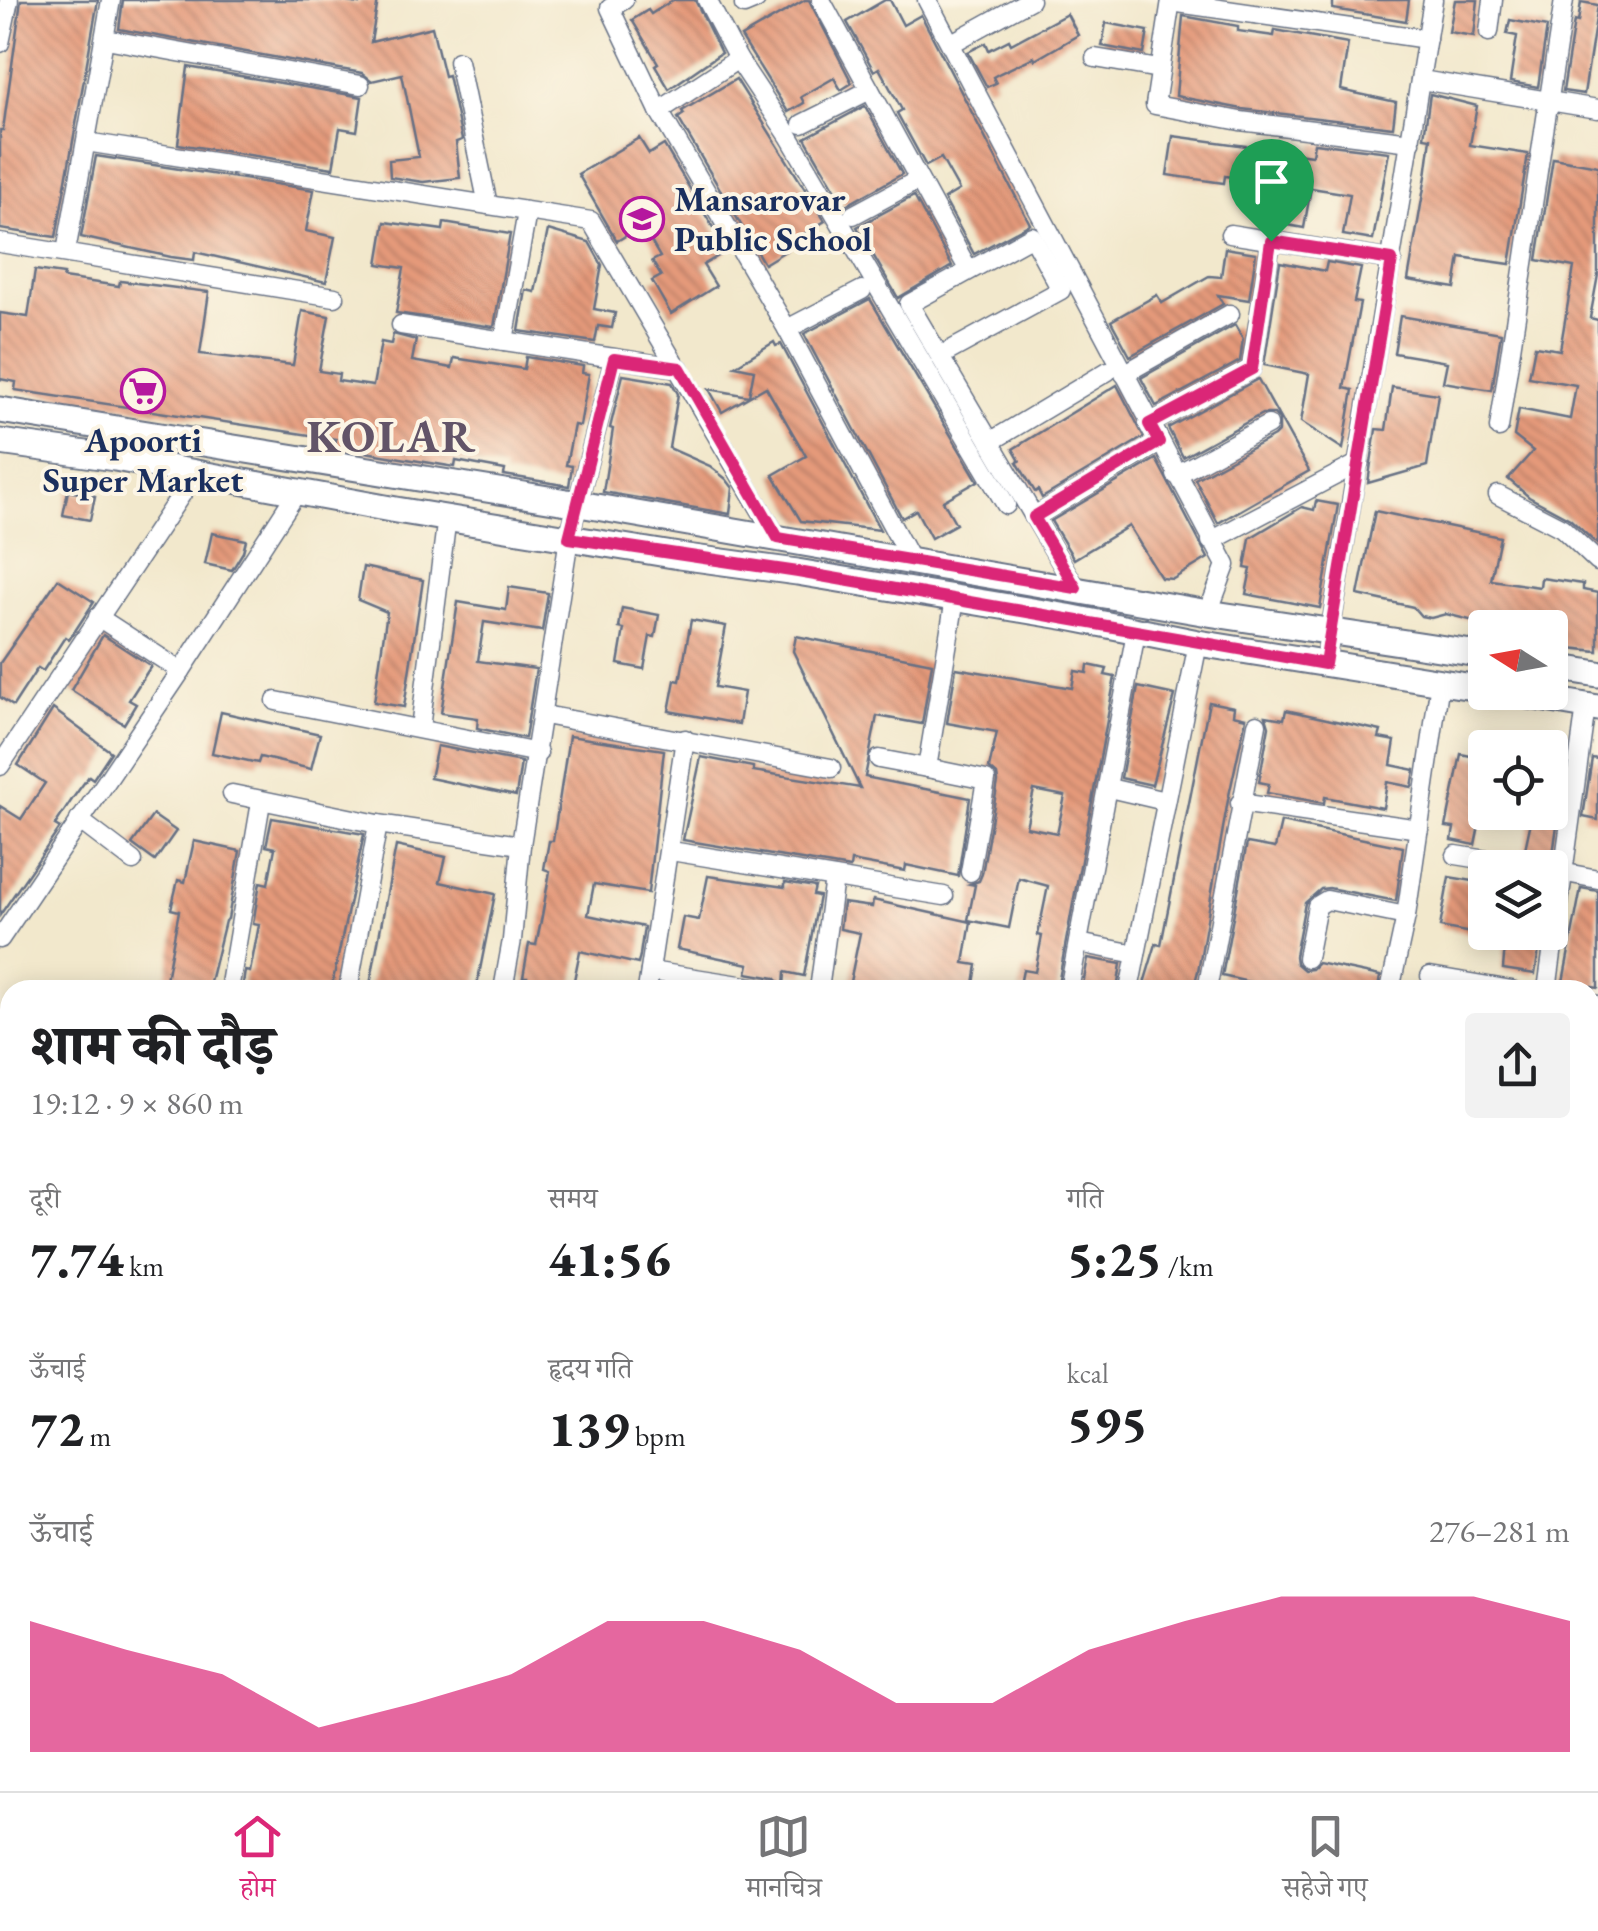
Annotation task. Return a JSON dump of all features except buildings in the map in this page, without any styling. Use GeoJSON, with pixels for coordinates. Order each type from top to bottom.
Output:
{"type":"FeatureCollection","features":[{"type":"Feature","properties":{"kind":"main road"},"geometry":{"type":"LineString","coordinates":[[0,410],[579,504],[1208,613],[1468,652]]}},
{"type":"Feature","properties":{"kind":"main road"},"geometry":{"type":"LineString","coordinates":[[0,442],[115,458],[569,538],[1468,686]]}},
{"type":"Feature","properties":{"kind":"main road"},"geometry":{"type":"LineString","coordinates":[[1568,669],[1598,674]]}},
{"type":"Feature","properties":{"kind":"street"},"geometry":{"type":"LineString","coordinates":[[0,42],[9,0]]}},
{"type":"Feature","properties":{"kind":"street"},"geometry":{"type":"LineString","coordinates":[[66,252],[112,0]]}},
{"type":"Feature","properties":{"kind":"street"},"geometry":{"type":"LineString","coordinates":[[624,0],[610,8],[659,111],[787,329],[911,561]]}},
{"type":"Feature","properties":{"kind":"street"},"geometry":{"type":"LineString","coordinates":[[707,0],[738,59],[789,136],[1006,505]]}},
{"type":"Feature","properties":{"kind":"street"},"geometry":{"type":"LineString","coordinates":[[821,0],[968,269]]}},
{"type":"Feature","properties":{"kind":"street"},"geometry":{"type":"LineString","coordinates":[[927,0],[1116,373],[1149,424],[1226,565],[1208,613]]}},
{"type":"Feature","properties":{"kind":"street"},"geometry":{"type":"LineString","coordinates":[[952,43],[1030,0]]}},
{"type":"Feature","properties":{"kind":"street"},"geometry":{"type":"LineString","coordinates":[[1304,22],[1307,0]]}},
{"type":"Feature","properties":{"kind":"street"},"geometry":{"type":"LineString","coordinates":[[1325,664],[1433,0]]}},
{"type":"Feature","properties":{"kind":"street"},"geometry":{"type":"LineString","coordinates":[[1490,32],[1493,0]]}},
{"type":"Feature","properties":{"kind":"street"},"geometry":{"type":"LineString","coordinates":[[1499,428],[1564,0]]}},
{"type":"Feature","properties":{"kind":"street"},"geometry":{"type":"LineString","coordinates":[[1411,142],[1240,121],[1155,105],[1159,70],[1171,1],[1427,39]]}},
{"type":"Feature","properties":{"kind":"street"},"geometry":{"type":"LineString","coordinates":[[106,39],[360,85]]}},
{"type":"Feature","properties":{"kind":"street"},"geometry":{"type":"LineString","coordinates":[[1094,58],[1159,70]]}},
{"type":"Feature","properties":{"kind":"street"},"geometry":{"type":"LineString","coordinates":[[659,111],[738,59]]}},
{"type":"Feature","properties":{"kind":"street"},"geometry":{"type":"LineString","coordinates":[[458,61],[488,205]]}},
{"type":"Feature","properties":{"kind":"street"},"geometry":{"type":"LineString","coordinates":[[1421,80],[1598,109]]}},
{"type":"Feature","properties":{"kind":"street"},"geometry":{"type":"LineString","coordinates":[[802,124],[870,90]]}},
{"type":"Feature","properties":{"kind":"street"},"geometry":{"type":"LineString","coordinates":[[86,142],[591,221],[778,538]]}},
{"type":"Feature","properties":{"kind":"street"},"geometry":{"type":"LineString","coordinates":[[854,215],[918,180]]}},
{"type":"Feature","properties":{"kind":"street"},"geometry":{"type":"LineString","coordinates":[[504,341],[526,212]]}},
{"type":"Feature","properties":{"kind":"street"},"geometry":{"type":"LineString","coordinates":[[1230,234],[1392,260]]}},
{"type":"Feature","properties":{"kind":"street"},"geometry":{"type":"LineString","coordinates":[[940,356],[1061,290],[1032,236],[910,304],[940,356],[990,442],[1076,588]]}},
{"type":"Feature","properties":{"kind":"street"},"geometry":{"type":"LineString","coordinates":[[1149,424],[1252,369],[1271,241]]}},
{"type":"Feature","properties":{"kind":"street"},"geometry":{"type":"LineString","coordinates":[[0,243],[335,298]]}},
{"type":"Feature","properties":{"kind":"street"},"geometry":{"type":"LineString","coordinates":[[787,329],[862,290]]}},
{"type":"Feature","properties":{"kind":"street"},"geometry":{"type":"LineString","coordinates":[[990,442],[1230,314]]}},
{"type":"Feature","properties":{"kind":"street"},"geometry":{"type":"LineString","coordinates":[[401,325],[680,368]]}},
{"type":"Feature","properties":{"kind":"street"},"geometry":{"type":"LineString","coordinates":[[505,980],[521,845],[569,538],[614,359]]}},
{"type":"Feature","properties":{"kind":"street"},"geometry":{"type":"LineString","coordinates":[[1176,476],[1268,425]]}},
{"type":"Feature","properties":{"kind":"street"},"geometry":{"type":"LineString","coordinates":[[1034,517],[1159,442]]}},
{"type":"Feature","properties":{"kind":"street"},"geometry":{"type":"LineString","coordinates":[[1211,541],[1360,463]]}},
{"type":"Feature","properties":{"kind":"street"},"geometry":{"type":"LineString","coordinates":[[0,766],[195,474]]}},
{"type":"Feature","properties":{"kind":"street"},"geometry":{"type":"LineString","coordinates":[[0,939],[297,492]]}},
{"type":"Feature","properties":{"kind":"street"},"geometry":{"type":"LineString","coordinates":[[1498,495],[1562,528],[1598,562]]}},
{"type":"Feature","properties":{"kind":"street"},"geometry":{"type":"LineString","coordinates":[[420,728],[447,517]]}},
{"type":"Feature","properties":{"kind":"street"},"geometry":{"type":"LineString","coordinates":[[927,768],[955,599]]}},
{"type":"Feature","properties":{"kind":"street"},"geometry":{"type":"LineString","coordinates":[[98,617],[181,671]]}},
{"type":"Feature","properties":{"kind":"street"},"geometry":{"type":"LineString","coordinates":[[1072,980],[1136,632]]}},
{"type":"Feature","properties":{"kind":"street"},"geometry":{"type":"LineString","coordinates":[[1131,980],[1198,644]]}},
{"type":"Feature","properties":{"kind":"street"},"geometry":{"type":"LineString","coordinates":[[1392,980],[1406,916],[1440,682]]}},
{"type":"Feature","properties":{"kind":"street"},"geometry":{"type":"LineString","coordinates":[[276,702],[538,753]]}},
{"type":"Feature","properties":{"kind":"street"},"geometry":{"type":"LineString","coordinates":[[1561,850],[1592,707]]}},
{"type":"Feature","properties":{"kind":"street"},"geometry":{"type":"LineString","coordinates":[[544,715],[831,768]]}},
{"type":"Feature","properties":{"kind":"street"},"geometry":{"type":"LineString","coordinates":[[1209,980],[1256,724]]}},
{"type":"Feature","properties":{"kind":"street"},"geometry":{"type":"LineString","coordinates":[[649,980],[685,739]]}},
{"type":"Feature","properties":{"kind":"street"},"geometry":{"type":"LineString","coordinates":[[879,759],[986,780],[970,872]]}},
{"type":"Feature","properties":{"kind":"street"},"geometry":{"type":"LineString","coordinates":[[1109,788],[1165,801]]}},
{"type":"Feature","properties":{"kind":"street"},"geometry":{"type":"LineString","coordinates":[[232,794],[378,824],[521,845]]}},
{"type":"Feature","properties":{"kind":"street"},"geometry":{"type":"LineString","coordinates":[[231,980],[262,802]]}},
{"type":"Feature","properties":{"kind":"street"},"geometry":{"type":"LineString","coordinates":[[1240,803],[1419,828]]}},
{"type":"Feature","properties":{"kind":"street"},"geometry":{"type":"LineString","coordinates":[[79,820],[132,860]]}},
{"type":"Feature","properties":{"kind":"street"},"geometry":{"type":"LineString","coordinates":[[350,980],[378,824]]}},
{"type":"Feature","properties":{"kind":"street"},"geometry":{"type":"LineString","coordinates":[[671,851],[944,896]]}},
{"type":"Feature","properties":{"kind":"street"},"geometry":{"type":"LineString","coordinates":[[1456,855],[1468,857]]}},
{"type":"Feature","properties":{"kind":"street"},"geometry":{"type":"LineString","coordinates":[[1568,873],[1598,878]]}},
{"type":"Feature","properties":{"kind":"street"},"geometry":{"type":"LineString","coordinates":[[819,980],[834,878]]}},
{"type":"Feature","properties":{"kind":"street"},"geometry":{"type":"LineString","coordinates":[[1306,958],[1321,902],[1406,916]]}},
{"type":"Feature","properties":{"kind":"street"},"geometry":{"type":"LineString","coordinates":[[1078,943],[1136,954]]}},
{"type":"Feature","properties":{"kind":"street"},"geometry":{"type":"LineString","coordinates":[[1548,980],[1550,950]]}},
{"type":"Feature","properties":{"kind":"street"},"geometry":{"type":"LineString","coordinates":[[650,971],[708,980]]}},
{"type":"Feature","properties":{"kind":"street"},"geometry":{"type":"LineString","coordinates":[[1430,976],[1453,980]]}},
{"type":"Feature","properties":{"kind":"place","name":"Mansarovar Public School"},"geometry":{"type":"Point","coordinates":[642,219]}},
{"type":"Feature","properties":{"kind":"place","name":"Apoorti Super Market"},"geometry":{"type":"Point","coordinates":[143,391]}},
{"type":"Feature","properties":{"kind":"district","name":"KOLAR"},"geometry":{"type":"Point","coordinates":[392,436]}},
{"type":"Feature","properties":{"kind":"route"},"geometry":{"type":"LineString","coordinates":[[1271,241],[1392,260],[1325,664],[798,572],[569,538],[614,359],[680,368],[778,538],[1076,588],[1034,517],[1159,442],[1149,424],[1252,369],[1271,241]]}}]}
